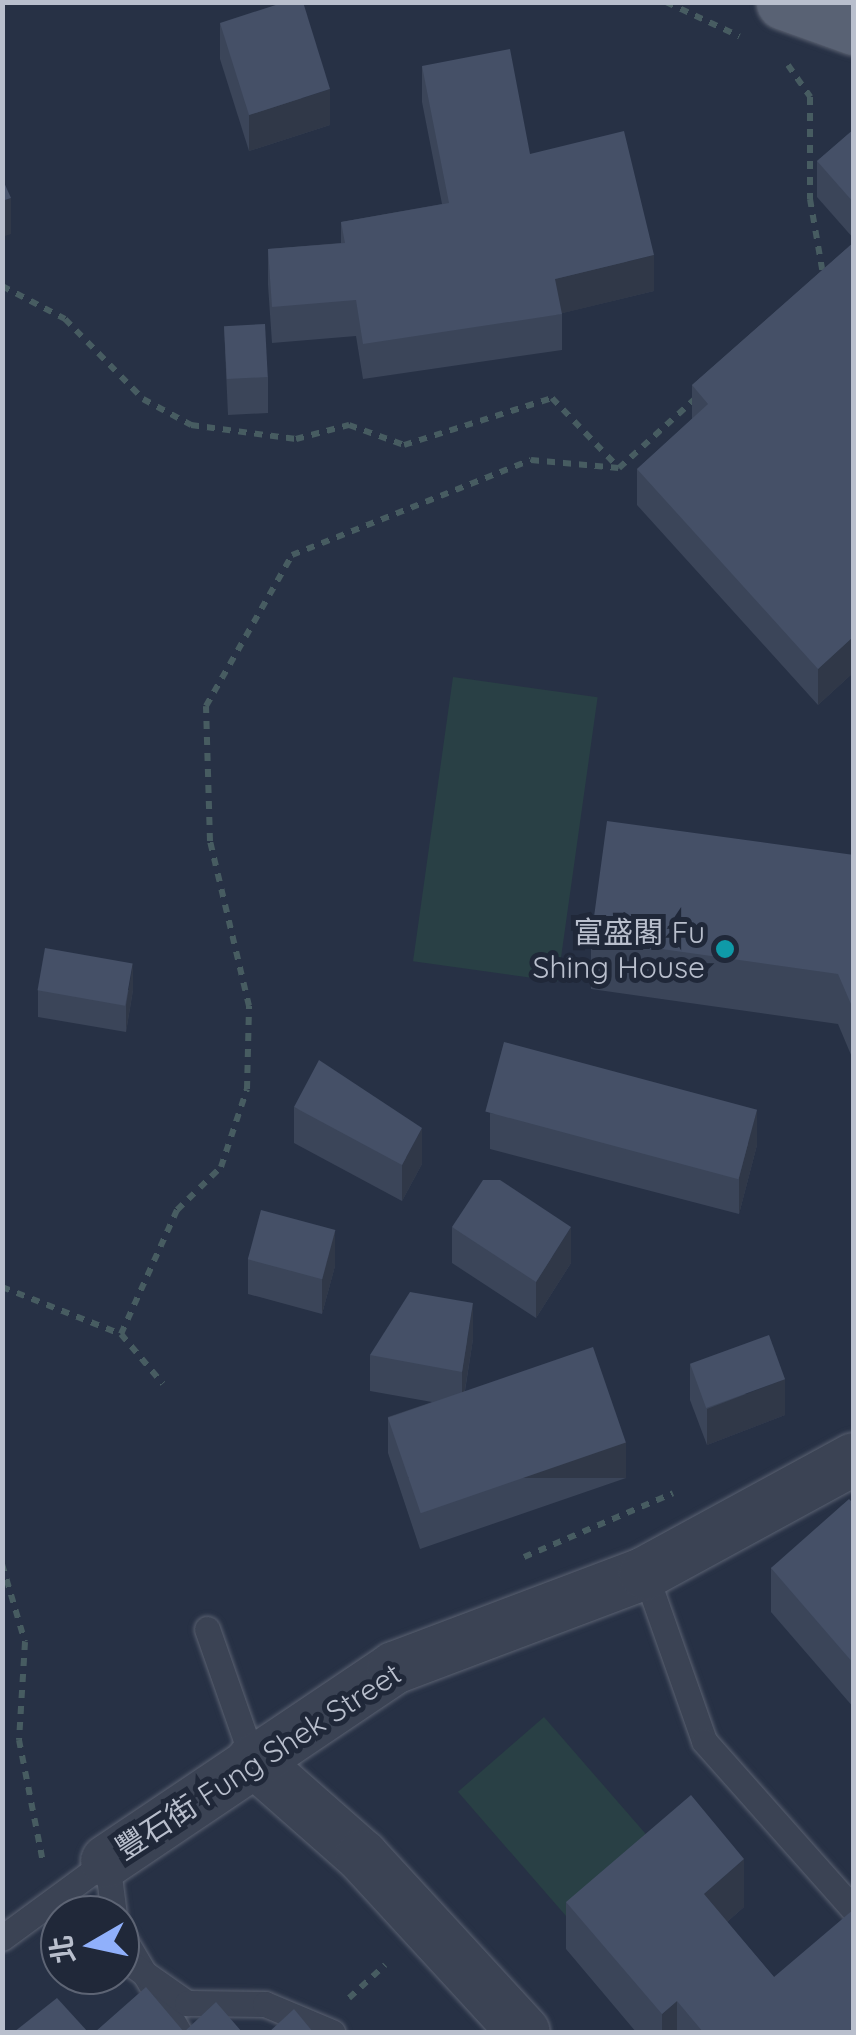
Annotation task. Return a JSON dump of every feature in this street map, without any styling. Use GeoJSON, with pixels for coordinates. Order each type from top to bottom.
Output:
{"type":"FeatureCollection","features":[{"type":"Feature","properties":{"kind":"main road"},"geometry":{"type":"LineString","coordinates":[[768,22],[854,27]]}},
{"type":"Feature","properties":{"kind":"street","name":"豐石街 Fung Shek Street"},"geometry":{"type":"LineString","coordinates":[[107,1861],[394,1668],[646,1574],[854,1459]]}},
{"type":"Feature","properties":{"kind":"street"},"geometry":{"type":"LineString","coordinates":[[253,1760],[362,1856],[524,2032]]}},
{"type":"Feature","properties":{"kind":"lane"},"geometry":{"type":"LineString","coordinates":[[646,1574],[704,1741],[854,1910]]}},
{"type":"Feature","properties":{"kind":"lane"},"geometry":{"type":"LineString","coordinates":[[207,1629],[253,1760]]}},
{"type":"Feature","properties":{"kind":"lane"},"geometry":{"type":"LineString","coordinates":[[107,1861],[111,1895]]}},
{"type":"Feature","properties":{"kind":"lane","name":"豐石街 Fung Shek Street"},"geometry":{"type":"LineString","coordinates":[[2,1938],[107,1861]]}},
{"type":"Feature","properties":{"kind":"lane"},"geometry":{"type":"LineString","coordinates":[[140,1972],[161,1992],[210,2006],[265,2004],[327,2028]]}},
{"type":"Feature","properties":{"kind":"lane"},"geometry":{"type":"LineString","coordinates":[[140,1975],[179,2032]]}},
{"type":"Feature","properties":{"kind":"lane"},"geometry":{"type":"LineString","coordinates":[[210,2006],[236,2032]]}},
{"type":"Feature","properties":{"kind":"path"},"geometry":{"type":"LineString","coordinates":[[666,2],[768,22]]}},
{"type":"Feature","properties":{"kind":"path"},"geometry":{"type":"LineString","coordinates":[[782,60],[810,97],[810,199],[824,280],[810,294]]}},
{"type":"Feature","properties":{"kind":"path"},"geometry":{"type":"LineString","coordinates":[[2,286],[65,318],[144,400],[191,425],[296,439],[349,425],[404,445],[552,398],[618,468]]}},
{"type":"Feature","properties":{"kind":"path"},"geometry":{"type":"LineString","coordinates":[[121,1334],[177,1210],[222,1166],[247,1089],[249,1006],[210,840],[206,706],[292,555],[531,460],[618,468],[707,387]]}},
{"type":"Feature","properties":{"kind":"path"},"geometry":{"type":"LineString","coordinates":[[2,1287],[121,1334],[164,1384]]}},
{"type":"Feature","properties":{"kind":"path"},"geometry":{"type":"LineString","coordinates":[[2,1564],[25,1642],[19,1740],[44,1866]]}},
{"type":"Feature","properties":{"kind":"path"},"geometry":{"type":"LineString","coordinates":[[327,2028],[385,1965]]}},
{"type":"Feature","properties":{"kind":"green space"},"geometry":{"type":"Polygon","coordinates":[[[453,677],[598,697],[558,982],[413,961],[453,677]]]}},
{"type":"Feature","properties":{"kind":"green space"},"geometry":{"type":"Polygon","coordinates":[[[544,1717],[658,1848],[572,1923],[458,1792],[544,1717]]]}},
{"type":"Feature","properties":{"kind":"building"},"geometry":{"type":"Polygon","coordinates":[[[285,2],[303,2],[330,89],[249,115],[220,23],[285,2]]]}},
{"type":"Feature","properties":{"kind":"building"},"geometry":{"type":"Polygon","coordinates":[[[510,49],[530,154],[624,131],[654,255],[555,279],[562,314],[363,344],[356,300],[272,307],[268,249],[345,243],[341,222],[449,203],[422,66],[510,49]]]}},
{"type":"Feature","properties":{"kind":"building"},"geometry":{"type":"Polygon","coordinates":[[[854,129],[854,203],[817,161],[854,129]]]}},
{"type":"Feature","properties":{"kind":"building"},"geometry":{"type":"Polygon","coordinates":[[[2,178],[11,198],[2,201],[2,178]]]}},
{"type":"Feature","properties":{"kind":"building"},"geometry":{"type":"Polygon","coordinates":[[[854,242],[854,636],[818,669],[637,469],[708,404],[692,385],[854,242]]]}},
{"type":"Feature","properties":{"kind":"building"},"geometry":{"type":"Polygon","coordinates":[[[265,324],[268,377],[227,379],[224,326],[265,324]]]}},
{"type":"Feature","properties":{"kind":"building"},"geometry":{"type":"Polygon","coordinates":[[[607,821],[854,855],[854,1011],[838,974],[591,939],[607,821]]]}},
{"type":"Feature","properties":{"kind":"building"},"geometry":{"type":"Polygon","coordinates":[[[45,948],[133,963],[125,1006],[38,990],[45,948]]]}},
{"type":"Feature","properties":{"kind":"building"},"geometry":{"type":"Polygon","coordinates":[[[504,1042],[757,1110],[738,1179],[485,1112],[504,1042]]]}},
{"type":"Feature","properties":{"kind":"building"},"geometry":{"type":"Polygon","coordinates":[[[319,1060],[422,1128],[402,1165],[294,1107],[319,1060]]]}},
{"type":"Feature","properties":{"kind":"building"},"geometry":{"type":"Polygon","coordinates":[[[483,1180],[500,1180],[571,1227],[536,1282],[452,1227],[483,1180]]]}},
{"type":"Feature","properties":{"kind":"building"},"geometry":{"type":"Polygon","coordinates":[[[261,1210],[335,1230],[322,1279],[248,1259],[261,1210]]]}},
{"type":"Feature","properties":{"kind":"building"},"geometry":{"type":"Polygon","coordinates":[[[410,1292],[473,1303],[462,1372],[370,1355],[410,1292]]]}},
{"type":"Feature","properties":{"kind":"building"},"geometry":{"type":"Polygon","coordinates":[[[769,1335],[785,1379],[706,1408],[690,1364],[769,1335]]]}},
{"type":"Feature","properties":{"kind":"building"},"geometry":{"type":"Polygon","coordinates":[[[593,1347],[626,1442],[421,1513],[388,1418],[593,1347]]]}},
{"type":"Feature","properties":{"kind":"building"},"geometry":{"type":"Polygon","coordinates":[[[849,1499],[854,1504],[854,1664],[771,1568],[849,1499]]]}},
{"type":"Feature","properties":{"kind":"building"},"geometry":{"type":"Polygon","coordinates":[[[691,1795],[744,1859],[704,1894],[774,1977],[854,1909],[854,2032],[703,2032],[677,2001],[662,2014],[566,1902],[691,1795]]]}},
{"type":"Feature","properties":{"kind":"building"},"geometry":{"type":"Polygon","coordinates":[[[146,1987],[184,2032],[95,2032],[140,1995],[146,1987]]]}},
{"type":"Feature","properties":{"kind":"building"},"geometry":{"type":"Polygon","coordinates":[[[57,1998],[88,2032],[14,2032],[57,1998]]]}},
{"type":"Feature","properties":{"kind":"building"},"geometry":{"type":"Polygon","coordinates":[[[216,2002],[242,2032],[184,2032],[216,2002]]]}},
{"type":"Feature","properties":{"kind":"building"},"geometry":{"type":"Polygon","coordinates":[[[294,2009],[313,2032],[269,2032],[294,2009]]]}},
{"type":"Feature","properties":{"kind":"place","name":"富盛閣 Fu Shing House"},"geometry":{"type":"Point","coordinates":[725,949]}}]}
